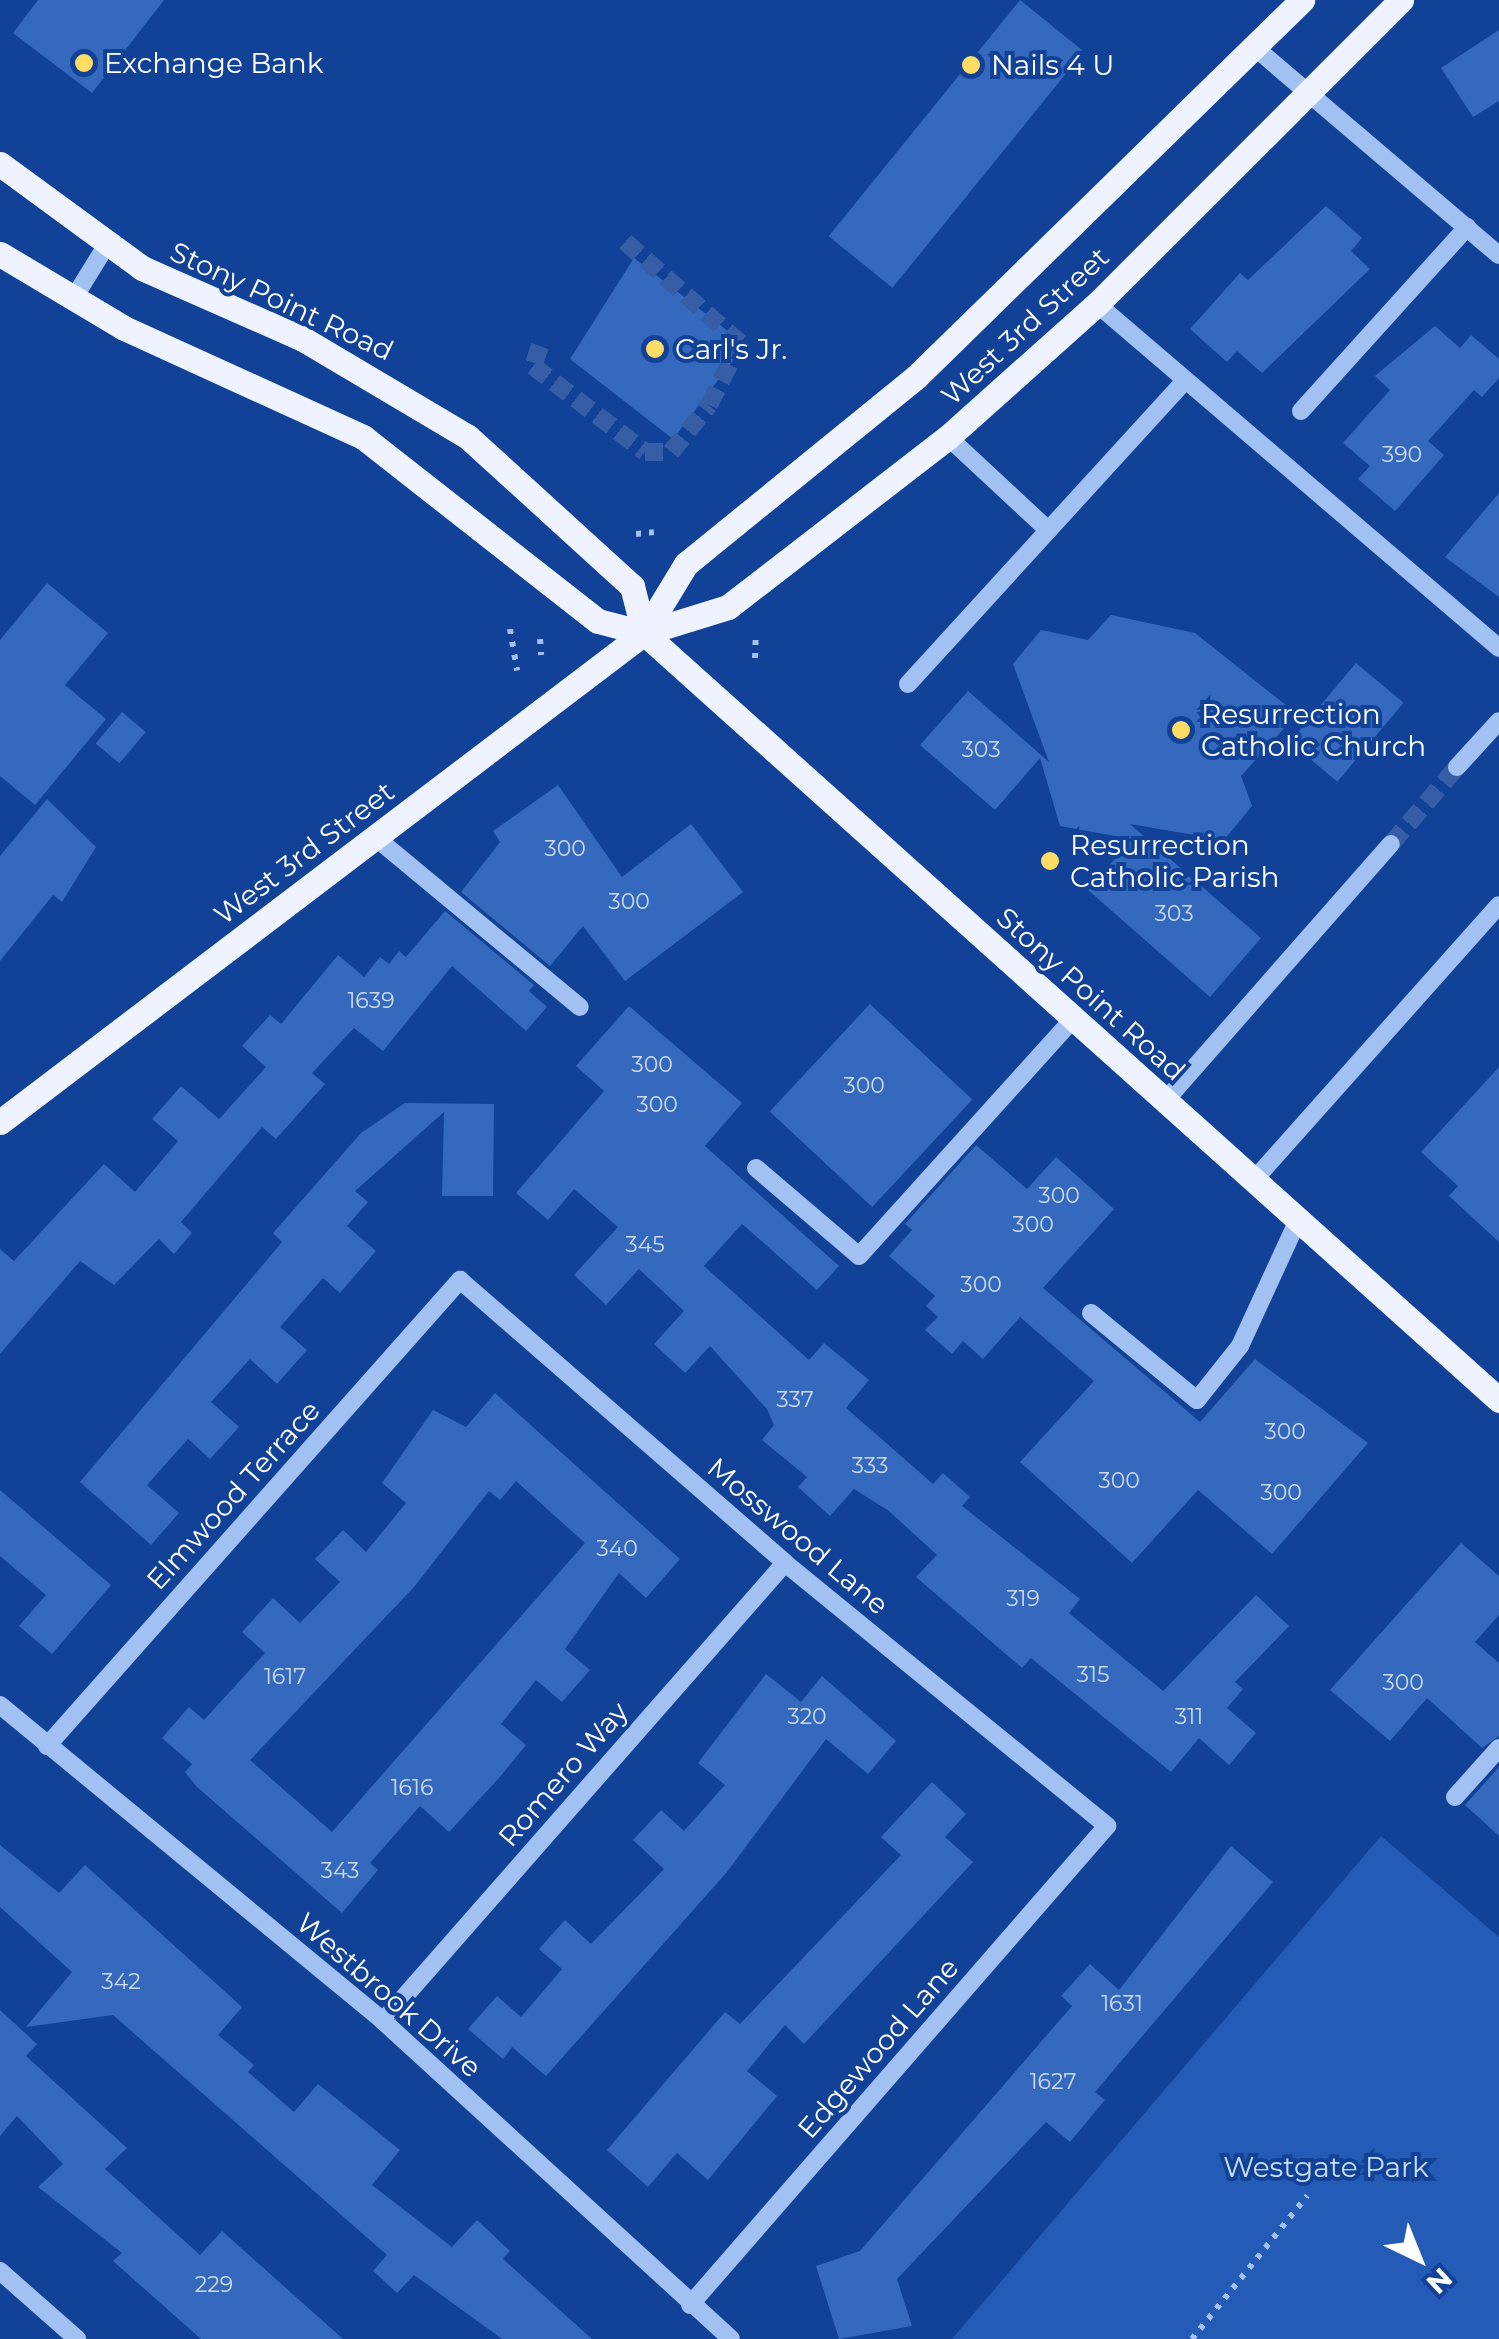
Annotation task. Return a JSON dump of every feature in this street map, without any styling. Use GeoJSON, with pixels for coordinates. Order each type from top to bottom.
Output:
{"type":"FeatureCollection","features":[{"type":"Feature","properties":{"kind":"main road","name":"West 3rd Street"},"geometry":{"type":"LineString","coordinates":[[644,632],[686,564],[916,377],[1252,44],[1302,0]]}},
{"type":"Feature","properties":{"kind":"main road","name":"West 3rd Street"},"geometry":{"type":"LineString","coordinates":[[0,1122],[644,632],[728,607],[948,437],[1097,304],[1300,93],[1401,0]]}},
{"type":"Feature","properties":{"kind":"main road","name":"Stony Point Road"},"geometry":{"type":"LineString","coordinates":[[0,164],[106,246],[303,339],[468,437],[632,586],[644,632]]}},
{"type":"Feature","properties":{"kind":"main road","name":"Stony Point Road"},"geometry":{"type":"LineString","coordinates":[[0,254],[72,300],[363,437],[598,621],[644,632],[1499,1400]]}},
{"type":"Feature","properties":{"kind":"street"},"geometry":{"type":"LineString","coordinates":[[1252,44],[1300,93],[1499,254]]}},
{"type":"Feature","properties":{"kind":"street"},"geometry":{"type":"LineString","coordinates":[[1301,412],[1468,228]]}},
{"type":"Feature","properties":{"kind":"street"},"geometry":{"type":"LineString","coordinates":[[72,300],[106,246]]}},
{"type":"Feature","properties":{"kind":"street"},"geometry":{"type":"LineString","coordinates":[[1097,304],[1499,648]]}},
{"type":"Feature","properties":{"kind":"street"},"geometry":{"type":"LineString","coordinates":[[908,684],[1184,382]]}},
{"type":"Feature","properties":{"kind":"street"},"geometry":{"type":"LineString","coordinates":[[948,437],[1048,530]]}},
{"type":"Feature","properties":{"kind":"street"},"geometry":{"type":"LineString","coordinates":[[1457,767],[1499,721]]}},
{"type":"Feature","properties":{"kind":"street"},"geometry":{"type":"LineString","coordinates":[[374,837],[580,1007]]}},
{"type":"Feature","properties":{"kind":"street"},"geometry":{"type":"LineString","coordinates":[[1165,1100],[1391,844]]}},
{"type":"Feature","properties":{"kind":"street"},"geometry":{"type":"LineString","coordinates":[[1254,1180],[1499,905]]}},
{"type":"Feature","properties":{"kind":"street"},"geometry":{"type":"LineString","coordinates":[[756,1168],[859,1256],[1074,1018]]}},
{"type":"Feature","properties":{"kind":"street"},"geometry":{"type":"LineString","coordinates":[[1091,1313],[1197,1400],[1240,1346],[1298,1220]]}},
{"type":"Feature","properties":{"kind":"street","name":"Mosswood Lane"},"geometry":{"type":"LineString","coordinates":[[460,1280],[785,1563],[1107,1826]]}},
{"type":"Feature","properties":{"kind":"street","name":"Elmwood Terrace"},"geometry":{"type":"LineString","coordinates":[[47,1746],[460,1280]]}},
{"type":"Feature","properties":{"kind":"street","name":"Romero Way"},"geometry":{"type":"LineString","coordinates":[[383,2021],[785,1563]]}},
{"type":"Feature","properties":{"kind":"street","name":"Westbrook Drive"},"geometry":{"type":"LineString","coordinates":[[0,1705],[383,2021],[690,2306],[731,2339]]}},
{"type":"Feature","properties":{"kind":"street"},"geometry":{"type":"LineString","coordinates":[[1455,1797],[1499,1748]]}},
{"type":"Feature","properties":{"kind":"street","name":"Edgewood Lane"},"geometry":{"type":"LineString","coordinates":[[690,2306],[1107,1826]]}},
{"type":"Feature","properties":{"kind":"street"},"geometry":{"type":"LineString","coordinates":[[0,2271],[77,2339]]}},
{"type":"Feature","properties":{"kind":"path"},"geometry":{"type":"LineString","coordinates":[[636,534],[654,532]]}},
{"type":"Feature","properties":{"kind":"path"},"geometry":{"type":"LineString","coordinates":[[510,629],[517,670]]}},
{"type":"Feature","properties":{"kind":"path"},"geometry":{"type":"LineString","coordinates":[[755,658],[756,635]]}},
{"type":"Feature","properties":{"kind":"path"},"geometry":{"type":"LineString","coordinates":[[540,639],[541,655]]}},
{"type":"Feature","properties":{"kind":"path"},"geometry":{"type":"LineString","coordinates":[[1192,2339],[1308,2196]]}},
{"type":"Feature","properties":{"kind":"green space","name":"Westgate Park"},"geometry":{"type":"Polygon","coordinates":[[[1381,1836],[1499,1937],[1499,2339],[952,2339],[1381,1836]]]}},
{"type":"Feature","properties":{"kind":"building","name":"Exchange Bank"},"geometry":{"type":"Polygon","coordinates":[[[38,0],[164,0],[92,93],[13,33],[38,0]]]}},
{"type":"Feature","properties":{"kind":"building"},"geometry":{"type":"Polygon","coordinates":[[[1020,0],[1084,52],[892,288],[829,236],[1020,0]]]}},
{"type":"Feature","properties":{"kind":"building"},"geometry":{"type":"Polygon","coordinates":[[[1499,30],[1499,101],[1473,117],[1441,68],[1499,30]]]}},
{"type":"Feature","properties":{"kind":"building"},"geometry":{"type":"Polygon","coordinates":[[[1326,206],[1362,238],[1351,251],[1370,269],[1262,373],[1237,351],[1227,362],[1190,329],[1240,273],[1248,280],[1326,206]]]}},
{"type":"Feature","properties":{"kind":"building","name":"Carl's Jr."},"geometry":{"type":"Polygon","coordinates":[[[634,258],[733,335],[726,345],[738,354],[673,439],[570,359],[634,258]]]}},
{"type":"Feature","properties":{"kind":"building"},"geometry":{"type":"Polygon","coordinates":[[[1435,326],[1460,348],[1471,335],[1499,359],[1499,378],[1482,397],[1474,390],[1428,441],[1444,455],[1395,511],[1358,479],[1370,466],[1343,443],[1390,390],[1375,376],[1435,326]]]}},
{"type":"Feature","properties":{"kind":"building"},"geometry":{"type":"Polygon","coordinates":[[[1499,493],[1499,597],[1445,557],[1499,493]]]}},
{"type":"Feature","properties":{"kind":"building"},"geometry":{"type":"Polygon","coordinates":[[[47,583],[108,633],[65,685],[106,719],[35,805],[0,776],[0,640],[47,583]]]}},
{"type":"Feature","properties":{"kind":"building","name":"Resurrection Catholic Church"},"geometry":{"type":"Polygon","coordinates":[[[1111,615],[1195,633],[1297,714],[1241,776],[1252,806],[1224,840],[1130,824],[1261,938],[1210,997],[1088,890],[1132,839],[1060,826],[1040,758],[995,810],[920,745],[968,691],[1049,762],[1013,664],[1041,630],[1088,640],[1111,615]]]}},
{"type":"Feature","properties":{"kind":"building"},"geometry":{"type":"Polygon","coordinates":[[[1356,663],[1403,703],[1337,782],[1290,742],[1356,663]]]}},
{"type":"Feature","properties":{"kind":"building"},"geometry":{"type":"Polygon","coordinates":[[[122,712],[146,732],[119,763],[96,743],[122,712]]]}},
{"type":"Feature","properties":{"kind":"building"},"geometry":{"type":"Polygon","coordinates":[[[558,785],[622,877],[691,824],[743,892],[625,981],[583,926],[550,966],[461,892],[500,842],[493,831],[558,785]]]}},
{"type":"Feature","properties":{"kind":"building"},"geometry":{"type":"Polygon","coordinates":[[[47,799],[96,847],[62,902],[53,895],[0,961],[0,856],[47,799]]]}},
{"type":"Feature","properties":{"kind":"building"},"geometry":{"type":"Polygon","coordinates":[[[445,911],[534,985],[529,991],[547,1007],[526,1031],[452,966],[383,1051],[354,1028],[312,1073],[325,1084],[276,1139],[262,1127],[181,1222],[192,1233],[174,1254],[159,1239],[114,1285],[80,1261],[0,1354],[0,1249],[14,1261],[104,1164],[135,1192],[178,1141],[152,1119],[181,1086],[219,1119],[266,1067],[242,1046],[270,1015],[281,1024],[338,955],[364,977],[380,957],[389,964],[399,951],[406,957],[445,911]]]}},
{"type":"Feature","properties":{"kind":"building"},"geometry":{"type":"Polygon","coordinates":[[[870,1004],[972,1099],[872,1207],[770,1112],[870,1004]]]}},
{"type":"Feature","properties":{"kind":"building"},"geometry":{"type":"Polygon","coordinates":[[[629,1006],[742,1103],[705,1146],[839,1266],[817,1290],[742,1224],[704,1266],[809,1360],[824,1343],[869,1380],[846,1408],[933,1484],[943,1473],[970,1497],[962,1506],[1080,1599],[1069,1613],[1163,1691],[1256,1595],[1289,1626],[1235,1682],[1243,1689],[1227,1708],[1256,1733],[1229,1765],[1199,1738],[1171,1772],[1031,1658],[1022,1668],[916,1577],[937,1555],[889,1511],[854,1489],[830,1516],[798,1487],[807,1477],[762,1440],[774,1425],[767,1409],[710,1346],[685,1373],[654,1344],[684,1311],[639,1269],[606,1305],[574,1275],[618,1227],[574,1189],[548,1220],[516,1193],[604,1091],[576,1066],[629,1006]]]}},
{"type":"Feature","properties":{"kind":"building"},"geometry":{"type":"Polygon","coordinates":[[[1499,1067],[1499,1242],[1449,1196],[1458,1186],[1421,1152],[1499,1067]]]}},
{"type":"Feature","properties":{"kind":"building"},"geometry":{"type":"Polygon","coordinates":[[[405,1103],[494,1104],[493,1196],[442,1196],[444,1112],[355,1191],[368,1202],[347,1226],[376,1251],[340,1293],[323,1278],[280,1327],[307,1350],[277,1384],[250,1359],[211,1402],[239,1427],[210,1459],[188,1439],[147,1485],[179,1513],[151,1545],[80,1482],[282,1242],[273,1233],[361,1133],[405,1103]]]}},
{"type":"Feature","properties":{"kind":"building"},"geometry":{"type":"Polygon","coordinates":[[[976,1145],[1027,1189],[1056,1157],[1114,1209],[1043,1288],[1200,1422],[1255,1359],[1368,1443],[1272,1554],[1198,1490],[1132,1563],[1020,1462],[1094,1381],[1020,1317],[983,1359],[963,1341],[952,1354],[925,1330],[938,1317],[926,1306],[935,1296],[889,1256],[912,1230],[905,1224],[976,1145]]]}},
{"type":"Feature","properties":{"kind":"building"},"geometry":{"type":"Polygon","coordinates":[[[495,1393],[680,1559],[646,1598],[619,1573],[565,1649],[590,1670],[562,1702],[536,1680],[501,1724],[526,1745],[499,1778],[449,1832],[420,1806],[370,1863],[378,1870],[342,1913],[197,1787],[185,1772],[192,1764],[162,1738],[189,1707],[204,1720],[265,1653],[242,1632],[273,1598],[300,1623],[340,1582],[315,1559],[343,1530],[366,1552],[406,1503],[382,1483],[433,1410],[466,1427],[495,1393]],[[516,1481],[500,1500],[489,1491],[414,1587],[250,1760],[332,1832],[585,1543],[516,1481]]]}},
{"type":"Feature","properties":{"kind":"building"},"geometry":{"type":"Polygon","coordinates":[[[0,1490],[111,1585],[52,1654],[19,1626],[46,1595],[0,1556],[0,1490]]]}},
{"type":"Feature","properties":{"kind":"building"},"geometry":{"type":"Polygon","coordinates":[[[1461,1543],[1499,1576],[1499,1615],[1475,1642],[1499,1663],[1499,1736],[1482,1748],[1427,1698],[1390,1741],[1330,1690],[1461,1543]]]}},
{"type":"Feature","properties":{"kind":"building"},"geometry":{"type":"Polygon","coordinates":[[[766,1674],[801,1702],[822,1676],[896,1741],[868,1774],[826,1739],[727,1872],[546,2076],[512,2047],[503,2059],[468,2029],[497,1996],[521,2017],[562,1969],[539,1949],[565,1920],[591,1944],[664,1869],[633,1840],[661,1810],[684,1831],[725,1785],[698,1763],[766,1674]]]}},
{"type":"Feature","properties":{"kind":"building"},"geometry":{"type":"Polygon","coordinates":[[[1499,1767],[1499,1836],[1465,1805],[1499,1767]]]}},
{"type":"Feature","properties":{"kind":"building"},"geometry":{"type":"Polygon","coordinates":[[[932,1782],[966,1814],[945,1837],[973,1862],[804,2044],[785,2025],[747,2071],[777,2096],[708,2180],[677,2153],[648,2187],[607,2150],[725,2012],[740,2024],[901,1855],[881,1837],[932,1782]]]}},
{"type":"Feature","properties":{"kind":"building"},"geometry":{"type":"Polygon","coordinates":[[[0,1845],[59,1893],[85,1865],[242,2007],[218,2035],[254,2065],[248,2072],[294,2112],[318,2084],[400,2150],[372,2185],[452,2247],[477,2220],[510,2251],[503,2259],[592,2339],[502,2339],[414,2275],[397,2293],[373,2271],[387,2255],[113,2015],[26,2027],[72,1972],[0,1907],[0,1845]]]}},
{"type":"Feature","properties":{"kind":"building"},"geometry":{"type":"Polygon","coordinates":[[[1231,1846],[1273,1882],[1095,2092],[1105,2100],[1070,2142],[1046,2122],[897,2279],[912,2326],[839,2339],[816,2266],[860,2251],[1072,2006],[1061,1996],[1090,1964],[1119,1990],[1231,1846]]]}},
{"type":"Feature","properties":{"kind":"building"},"geometry":{"type":"Polygon","coordinates":[[[0,2010],[37,2044],[26,2056],[127,2148],[105,2169],[200,2255],[222,2231],[343,2339],[201,2339],[113,2261],[122,2253],[38,2187],[63,2164],[17,2116],[0,2136],[0,2010]]]}},
{"type":"Feature","properties":{"kind":"tunnel"},"geometry":{"type":"LineString","coordinates":[[540,346],[533,366],[645,452],[671,452],[709,405],[740,343],[623,240]]}},
{"type":"Feature","properties":{"kind":"tunnel"},"geometry":{"type":"LineString","coordinates":[[1391,844],[1457,767]]}},
{"type":"Feature","properties":{"kind":"place","name":"Exchange Bank"},"geometry":{"type":"Point","coordinates":[84,63]}},
{"type":"Feature","properties":{"kind":"place","name":"Nails 4 U"},"geometry":{"type":"Point","coordinates":[971,65]}},
{"type":"Feature","properties":{"kind":"place","name":"Carl's Jr."},"geometry":{"type":"Point","coordinates":[655,349]}},
{"type":"Feature","properties":{"kind":"place","name":"Resurrection Catholic Church"},"geometry":{"type":"Point","coordinates":[1181,730]}},
{"type":"Feature","properties":{"kind":"place","name":"Resurrection Catholic Parish"},"geometry":{"type":"Point","coordinates":[1050,861]}}]}
